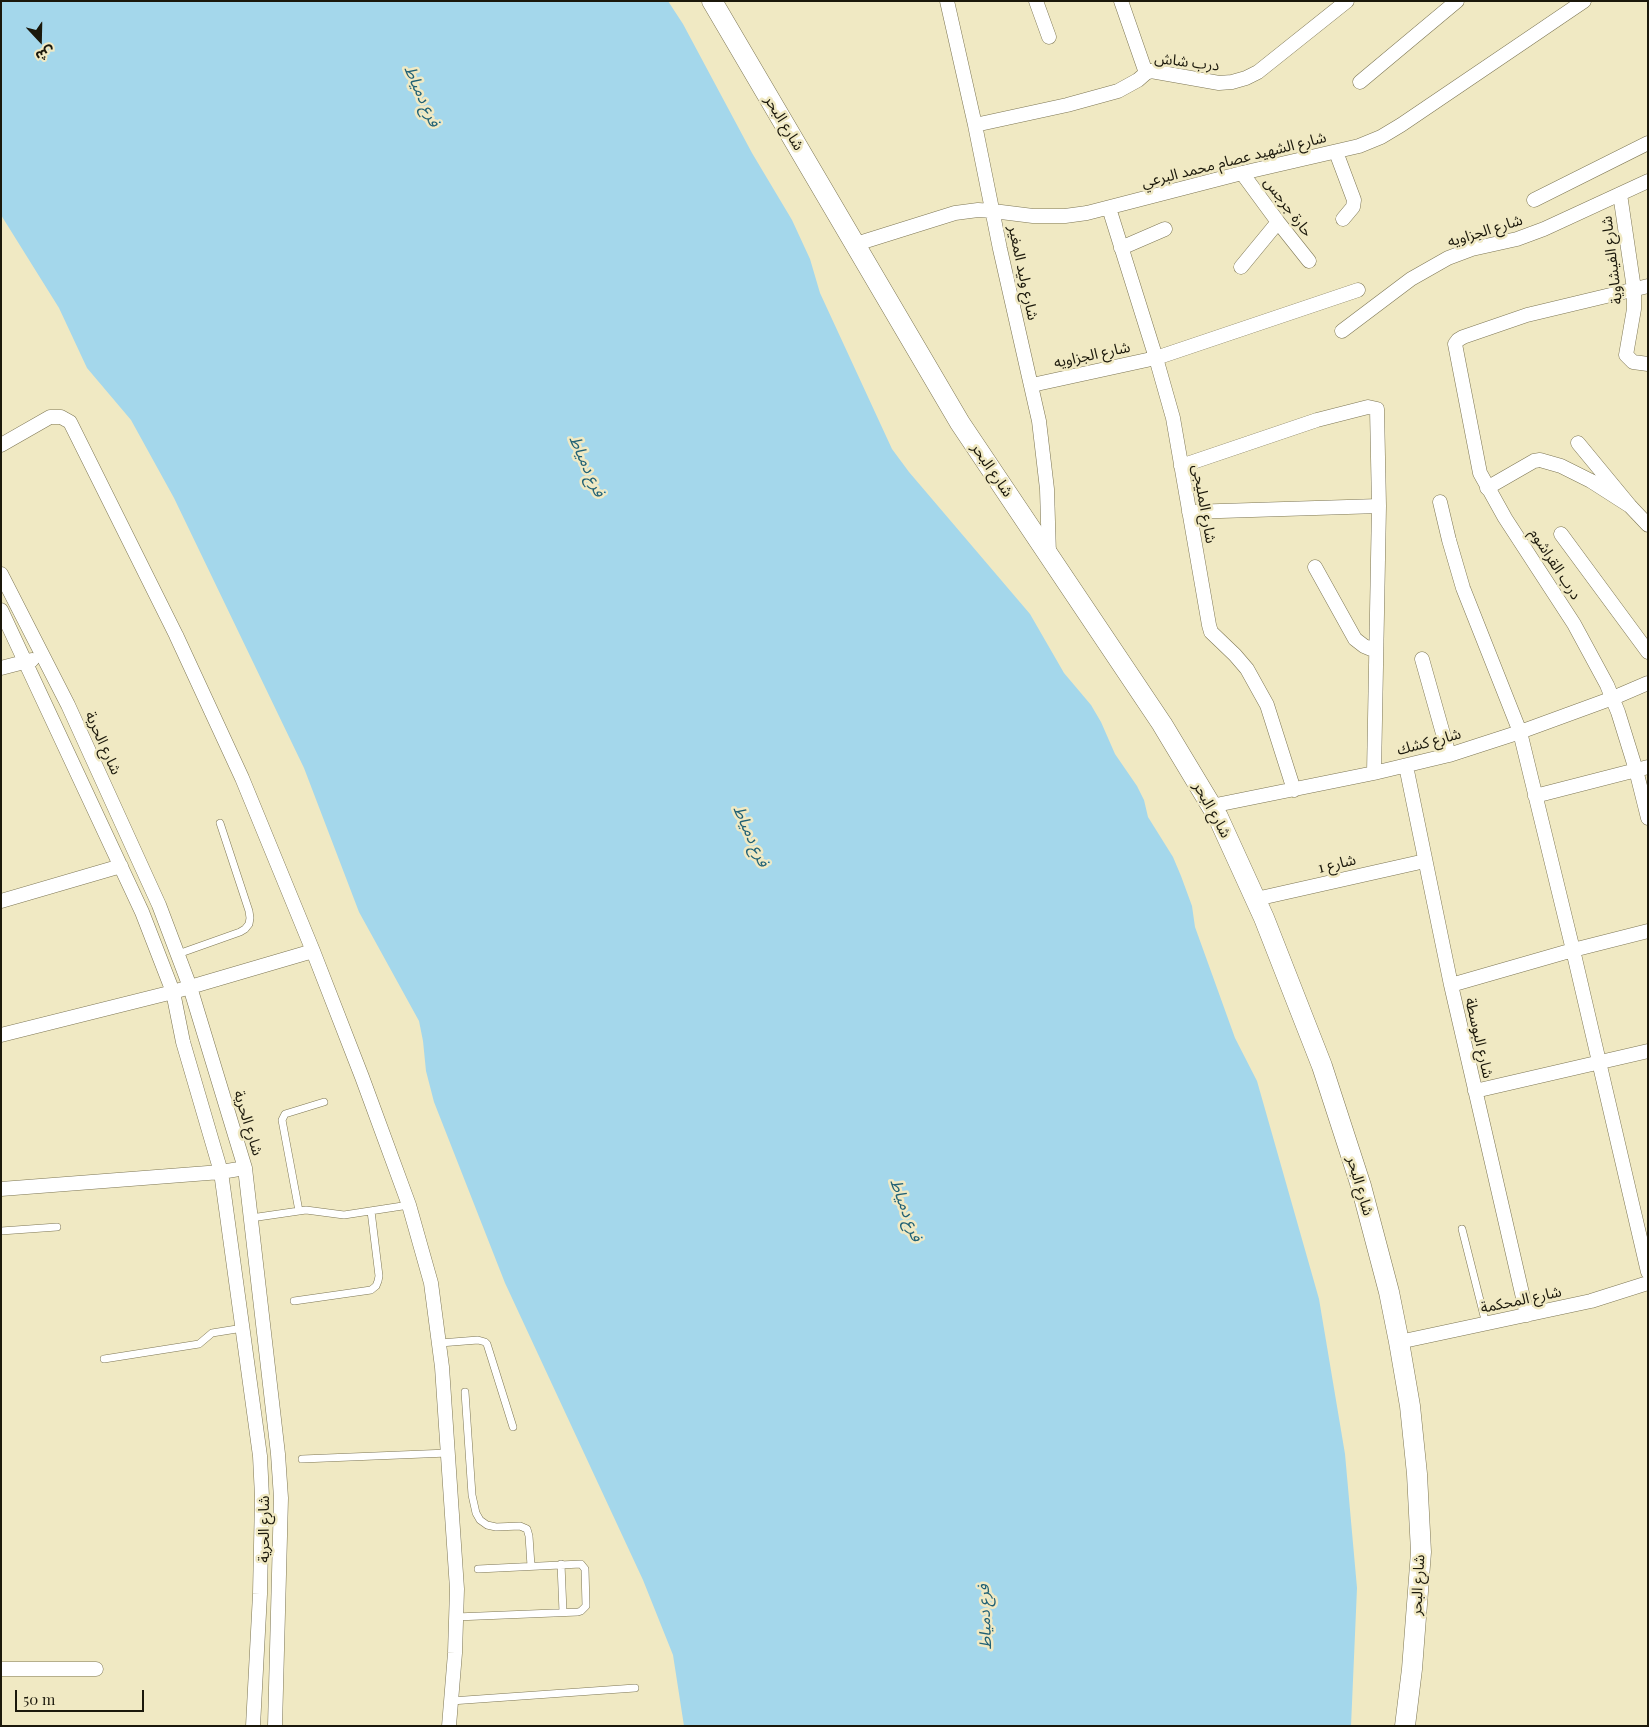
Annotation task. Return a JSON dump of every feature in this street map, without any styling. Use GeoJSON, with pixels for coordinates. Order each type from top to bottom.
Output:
{"type":"FeatureCollection","features":[{"type":"Feature","properties":{"kind":"street","name":"شارع البحر"},"geometry":{"type":"LineString","coordinates":[[712,1],[960,423],[1162,724],[1211,806],[1256,899],[1322,1066],[1361,1186],[1389,1292],[1399,1342],[1410,1406],[1417,1474],[1421,1552],[1412,1669],[1404,1726]]}},
{"type":"Feature","properties":{"kind":"street"},"geometry":{"type":"LineString","coordinates":[[1036,1],[1050,37]]}},
{"type":"Feature","properties":{"kind":"street"},"geometry":{"type":"LineString","coordinates":[[1121,1],[1146,73]]}},
{"type":"Feature","properties":{"kind":"street","name":"درب شاش"},"geometry":{"type":"LineString","coordinates":[[975,125],[1067,105],[1118,91],[1146,73],[1156,72],[1219,83],[1246,78],[1258,72],[1347,1]]}},
{"type":"Feature","properties":{"kind":"street"},"geometry":{"type":"LineString","coordinates":[[1360,82],[1457,1]]}},
{"type":"Feature","properties":{"kind":"street","name":"شارع الشهيد عصام محمد البرعي"},"geometry":{"type":"LineString","coordinates":[[856,244],[955,213],[993,210],[1033,216],[1065,216],[1109,208],[1242,173],[1359,146],[1381,137],[1584,1]]}},
{"type":"Feature","properties":{"kind":"street","name":"شارع وليد المغير"},"geometry":{"type":"LineString","coordinates":[[948,2],[1000,249],[1039,421],[1047,489],[1050,555]]}},
{"type":"Feature","properties":{"kind":"street"},"geometry":{"type":"LineString","coordinates":[[1534,200],[1648,143]]}},
{"type":"Feature","properties":{"kind":"street"},"geometry":{"type":"LineString","coordinates":[[1336,152],[1354,200],[1353,207],[1343,219]]}},
{"type":"Feature","properties":{"kind":"street","name":"حارة جرجس"},"geometry":{"type":"LineString","coordinates":[[1242,173],[1309,261]]}},
{"type":"Feature","properties":{"kind":"street","name":"شارع الجزاويه"},"geometry":{"type":"LineString","coordinates":[[1342,331],[1411,279],[1448,258],[1472,249],[1517,239],[1544,230],[1648,181]]}},
{"type":"Feature","properties":{"kind":"street","name":"شارع الفيشاوية"},"geometry":{"type":"LineString","coordinates":[[1620,194],[1641,287],[1634,309],[1626,355],[1633,362],[1648,364]]}},
{"type":"Feature","properties":{"kind":"street","name":"شارع المليجى"},"geometry":{"type":"LineString","coordinates":[[1109,208],[1173,418],[1208,625],[1211,632],[1247,668],[1267,706],[1294,790]]}},
{"type":"Feature","properties":{"kind":"street"},"geometry":{"type":"LineString","coordinates":[[1241,267],[1278,222]]}},
{"type":"Feature","properties":{"kind":"street"},"geometry":{"type":"LineString","coordinates":[[1121,248],[1165,229]]}},
{"type":"Feature","properties":{"kind":"street","name":"درب القراشوم"},"geometry":{"type":"LineString","coordinates":[[1641,287],[1527,315],[1472,334],[1458,340],[1455,344],[1476,461],[1480,473],[1487,488],[1574,624],[1613,698],[1642,768],[1648,818]]}},
{"type":"Feature","properties":{"kind":"street","name":"شارع الجزاويه"},"geometry":{"type":"LineString","coordinates":[[1032,385],[1156,358],[1358,290]]}},
{"type":"Feature","properties":{"kind":"street"},"geometry":{"type":"LineString","coordinates":[[1181,466],[1317,420],[1373,407],[1378,411],[1379,506],[1374,773]]}},
{"type":"Feature","properties":{"kind":"street"},"geometry":{"type":"LineString","coordinates":[[1,445],[50,417],[61,417],[70,422],[176,635],[242,778],[362,1077],[409,1204],[431,1283],[440,1343],[457,1589],[449,1726]]}},
{"type":"Feature","properties":{"kind":"street"},"geometry":{"type":"LineString","coordinates":[[1578,443],[1648,525]]}},
{"type":"Feature","properties":{"kind":"street"},"geometry":{"type":"LineString","coordinates":[[1487,488],[1534,461],[1540,460],[1561,466],[1591,481],[1630,506]]}},
{"type":"Feature","properties":{"kind":"street"},"geometry":{"type":"LineString","coordinates":[[1440,502],[1463,588],[1520,732],[1648,1272]]}},
{"type":"Feature","properties":{"kind":"street"},"geometry":{"type":"LineString","coordinates":[[1189,512],[1379,506]]}},
{"type":"Feature","properties":{"kind":"street"},"geometry":{"type":"LineString","coordinates":[[1561,534],[1648,652]]}},
{"type":"Feature","properties":{"kind":"street"},"geometry":{"type":"LineString","coordinates":[[1315,567],[1354,639],[1376,651]]}},
{"type":"Feature","properties":{"kind":"street","name":"شارع الحرية"},"geometry":{"type":"LineString","coordinates":[[1,574],[72,714],[159,905],[190,987],[244,1168],[252,1218],[278,1454],[281,1498],[275,1726]]}},
{"type":"Feature","properties":{"kind":"street","name":"شارع الحرية"},"geometry":{"type":"LineString","coordinates":[[1,610],[142,912],[173,992],[183,1042],[221,1172],[260,1456],[262,1497],[260,1594],[253,1726]]}},
{"type":"Feature","properties":{"kind":"street"},"geometry":{"type":"LineString","coordinates":[[1,668],[43,656]]}},
{"type":"Feature","properties":{"kind":"street"},"geometry":{"type":"LineString","coordinates":[[1422,660],[1449,755]]}},
{"type":"Feature","properties":{"kind":"street","name":"شارع كشك"},"geometry":{"type":"LineString","coordinates":[[1211,806],[1374,773],[1449,755],[1520,732],[1648,683]]}},
{"type":"Feature","properties":{"kind":"street","name":"شارع البوسطة"},"geometry":{"type":"LineString","coordinates":[[1406,766],[1451,985],[1527,1315]]}},
{"type":"Feature","properties":{"kind":"street"},"geometry":{"type":"LineString","coordinates":[[1535,796],[1642,768]]}},
{"type":"Feature","properties":{"kind":"street","name":"شارع 1"},"geometry":{"type":"LineString","coordinates":[[1256,899],[1425,861]]}},
{"type":"Feature","properties":{"kind":"street"},"geometry":{"type":"LineString","coordinates":[[1,901],[121,866]]}},
{"type":"Feature","properties":{"kind":"street"},"geometry":{"type":"LineString","coordinates":[[142,912],[159,905]]}},
{"type":"Feature","properties":{"kind":"street"},"geometry":{"type":"LineString","coordinates":[[1451,985],[1573,950],[1648,931]]}},
{"type":"Feature","properties":{"kind":"street"},"geometry":{"type":"LineString","coordinates":[[1,1035],[173,992],[312,951]]}},
{"type":"Feature","properties":{"kind":"street"},"geometry":{"type":"LineString","coordinates":[[183,1042],[204,1035]]}},
{"type":"Feature","properties":{"kind":"street"},"geometry":{"type":"LineString","coordinates":[[1475,1091],[1648,1051]]}},
{"type":"Feature","properties":{"kind":"street"},"geometry":{"type":"LineString","coordinates":[[1,1190],[221,1172],[244,1168]]}},
{"type":"Feature","properties":{"kind":"street","name":"شارع المحكمة"},"geometry":{"type":"LineString","coordinates":[[1399,1342],[1591,1301],[1648,1283]]}},
{"type":"Feature","properties":{"kind":"street"},"geometry":{"type":"LineString","coordinates":[[242,1324],[263,1317]]}},
{"type":"Feature","properties":{"kind":"street"},"geometry":{"type":"LineString","coordinates":[[260,1456],[278,1454]]}},
{"type":"Feature","properties":{"kind":"street"},"geometry":{"type":"LineString","coordinates":[[1,1669],[96,1669]]}},
{"type":"Feature","properties":{"kind":"lane"},"geometry":{"type":"LineString","coordinates":[[178,954],[240,932],[249,924],[249,912],[220,823]]}},
{"type":"Feature","properties":{"kind":"lane"},"geometry":{"type":"LineString","coordinates":[[299,1211],[282,1120],[285,1114],[324,1102]]}},
{"type":"Feature","properties":{"kind":"lane"},"geometry":{"type":"LineString","coordinates":[[252,1218],[312,1210],[333,1215],[344,1215],[409,1204]]}},
{"type":"Feature","properties":{"kind":"lane"},"geometry":{"type":"LineString","coordinates":[[294,1301],[371,1290],[376,1286],[379,1276],[370,1211]]}},
{"type":"Feature","properties":{"kind":"lane"},"geometry":{"type":"LineString","coordinates":[[1,1231],[57,1227]]}},
{"type":"Feature","properties":{"kind":"lane"},"geometry":{"type":"LineString","coordinates":[[1462,1229],[1486,1324]]}},
{"type":"Feature","properties":{"kind":"lane"},"geometry":{"type":"LineString","coordinates":[[104,1359],[199,1344],[212,1333],[242,1324]]}},
{"type":"Feature","properties":{"kind":"lane"},"geometry":{"type":"LineString","coordinates":[[440,1343],[478,1340],[487,1344],[513,1427]]}},
{"type":"Feature","properties":{"kind":"lane"},"geometry":{"type":"LineString","coordinates":[[465,1392],[472,1495],[476,1513],[480,1520],[496,1527],[520,1526],[527,1529],[531,1566]]}},
{"type":"Feature","properties":{"kind":"lane"},"geometry":{"type":"LineString","coordinates":[[302,1459],[448,1453]]}},
{"type":"Feature","properties":{"kind":"lane"},"geometry":{"type":"LineString","coordinates":[[561,1564],[563,1612]]}},
{"type":"Feature","properties":{"kind":"lane"},"geometry":{"type":"LineString","coordinates":[[456,1617],[581,1611],[587,1603],[585,1569],[584,1566],[578,1564],[478,1569]]}},
{"type":"Feature","properties":{"kind":"lane"},"geometry":{"type":"LineString","coordinates":[[451,1701],[635,1688]]}},
{"type":"Feature","properties":{"kind":"water","name":"فرع دمياط"},"geometry":{"type":"Polygon","coordinates":[[[1,1],[668,1],[683,24],[752,153],[792,220],[810,259],[820,293],[892,449],[909,472],[1030,614],[1064,673],[1091,705],[1101,722],[1115,754],[1137,786],[1144,800],[1148,817],[1173,857],[1181,876],[1192,906],[1195,927],[1235,1038],[1257,1081],[1319,1299],[1345,1454],[1357,1588],[1351,1726],[684,1726],[673,1655],[643,1580],[505,1283],[434,1102],[426,1071],[419,1021],[359,912],[304,768],[174,498],[131,420],[87,368],[59,308],[1,215],[1,1]]]}}]}
